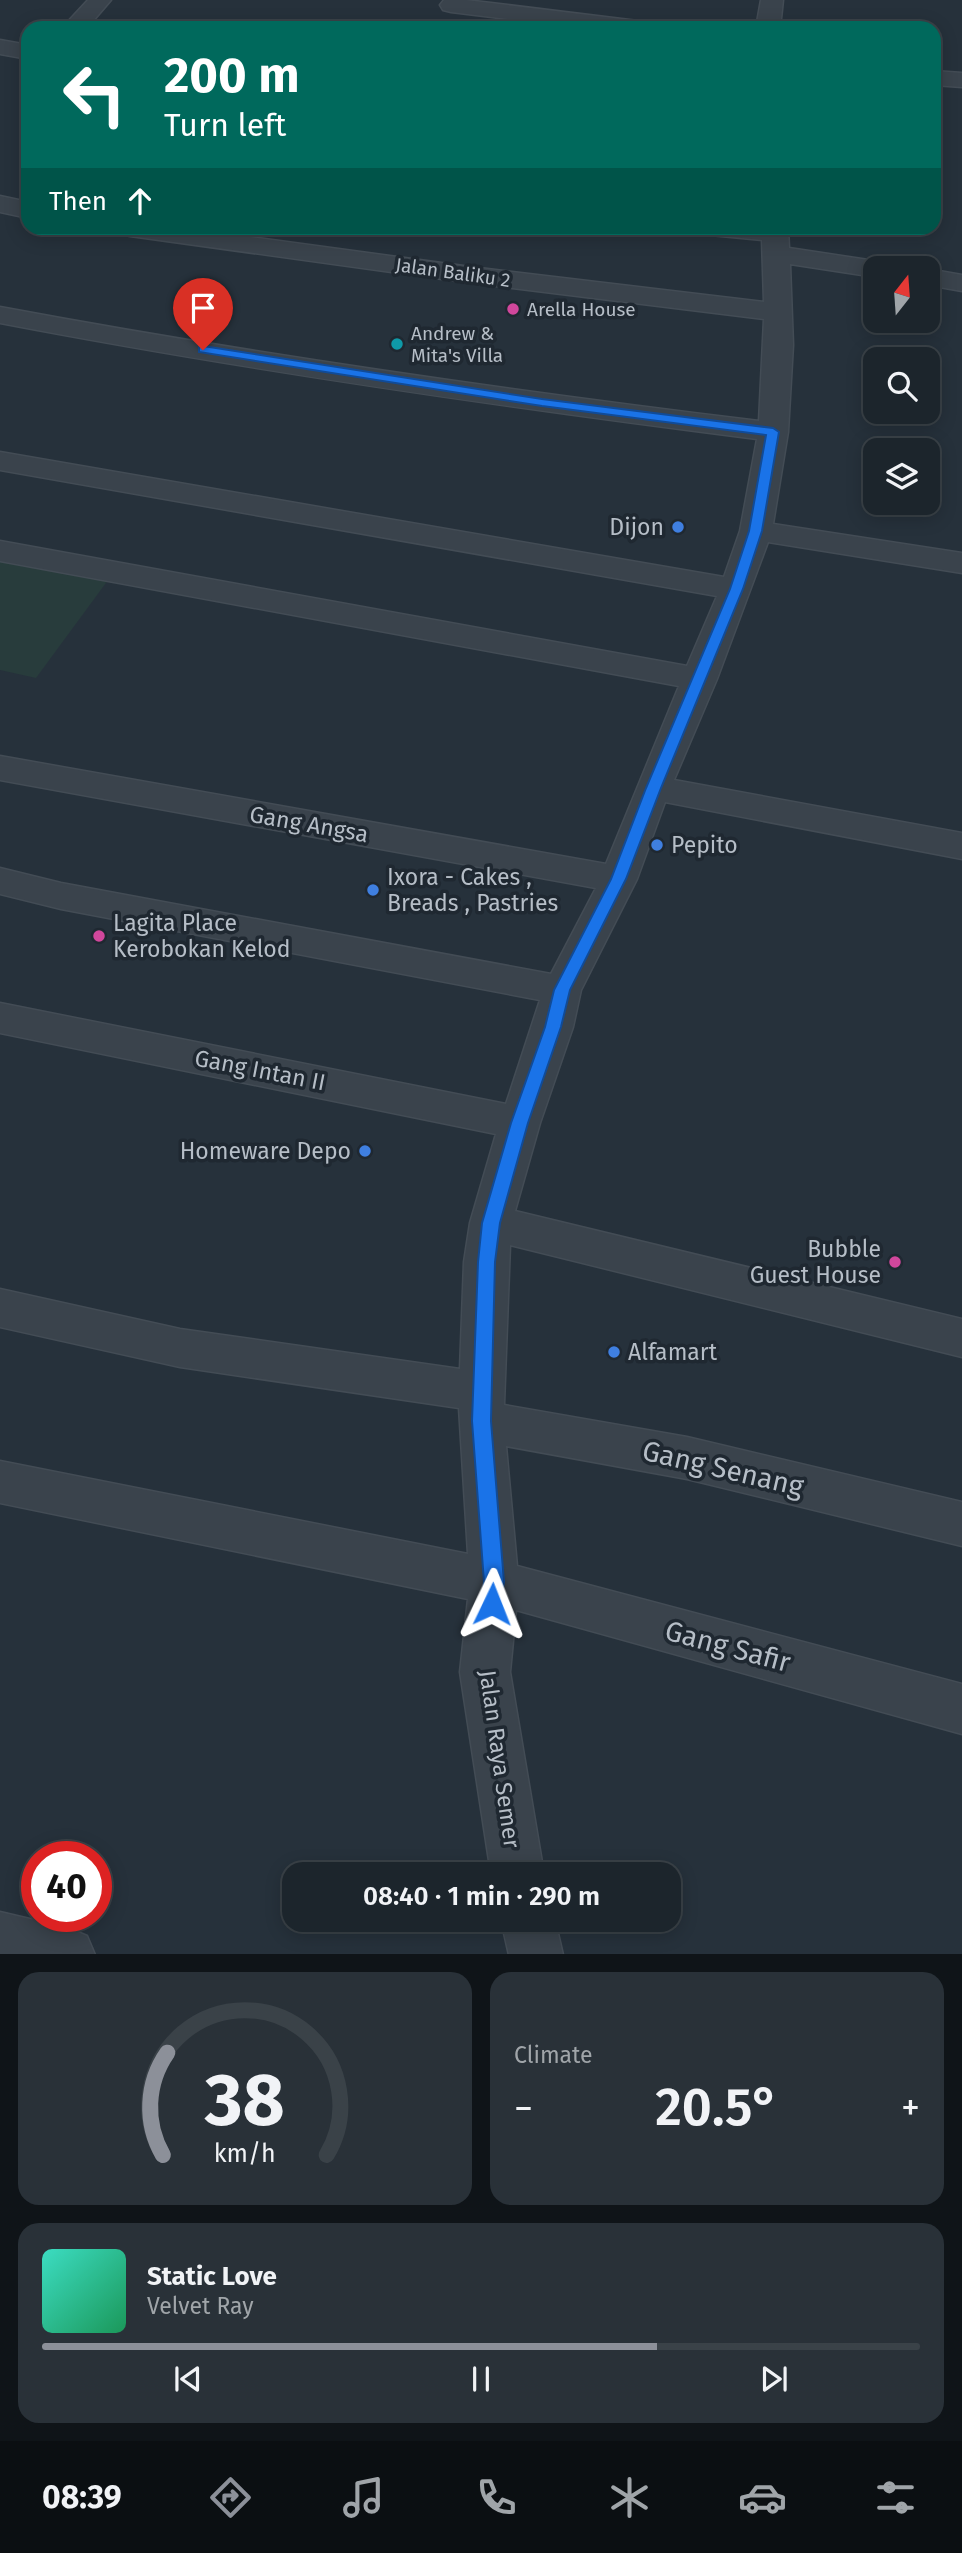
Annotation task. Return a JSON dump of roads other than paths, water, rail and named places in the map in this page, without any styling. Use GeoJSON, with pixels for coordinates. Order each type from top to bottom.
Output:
{"type":"FeatureCollection","features":[{"type":"Feature","properties":{"kind":"street"},"geometry":{"type":"LineString","coordinates":[[80,21],[100,0]]}},
{"type":"Feature","properties":{"kind":"street"},"geometry":{"type":"LineString","coordinates":[[769,21],[772,0]]}},
{"type":"Feature","properties":{"kind":"street"},"geometry":{"type":"LineString","coordinates":[[451,5],[581,21]]}},
{"type":"Feature","properties":{"kind":"street"},"geometry":{"type":"LineString","coordinates":[[0,47],[21,51]]}},
{"type":"Feature","properties":{"kind":"street"},"geometry":{"type":"LineString","coordinates":[[941,78],[962,80]]}},
{"type":"Feature","properties":{"kind":"street"},"geometry":{"type":"LineString","coordinates":[[0,204],[21,208]]}},
{"type":"Feature","properties":{"kind":"street","name":"Jalan Baliku 2"},"geometry":{"type":"LineString","coordinates":[[181,235],[471,275],[776,312]]}},
{"type":"Feature","properties":{"kind":"street"},"geometry":{"type":"LineString","coordinates":[[755,235],[775,238],[863,265]]}},
{"type":"Feature","properties":{"kind":"street","name":"Jalan Raya Semer"},"geometry":{"type":"LineString","coordinates":[[515,1862],[485,1672],[494,1582],[482,1407],[486,1262],[491,1223],[520,1123],[553,1027],[562,990],[619,879],[653,788],[736,589],[756,531],[773,432],[779,345],[775,238]]}},
{"type":"Feature","properties":{"kind":"street"},"geometry":{"type":"LineString","coordinates":[[940,279],[962,283]]}},
{"type":"Feature","properties":{"kind":"street"},"geometry":{"type":"LineString","coordinates":[[0,315],[528,401],[773,432]]}},
{"type":"Feature","properties":{"kind":"street"},"geometry":{"type":"LineString","coordinates":[[0,461],[736,589]]}},
{"type":"Feature","properties":{"kind":"street"},"geometry":{"type":"LineString","coordinates":[[756,531],[962,562]]}},
{"type":"Feature","properties":{"kind":"street"},"geometry":{"type":"LineString","coordinates":[[0,551],[700,679]]}},
{"type":"Feature","properties":{"kind":"street","name":"Gang Angsa"},"geometry":{"type":"LineString","coordinates":[[0,768],[619,879]]}},
{"type":"Feature","properties":{"kind":"street"},"geometry":{"type":"LineString","coordinates":[[653,788],[962,846]]}},
{"type":"Feature","properties":{"kind":"street"},"geometry":{"type":"LineString","coordinates":[[0,881],[61,896],[562,990]]}},
{"type":"Feature","properties":{"kind":"street","name":"Gang Intan II"},"geometry":{"type":"LineString","coordinates":[[0,1018],[520,1123]]}},
{"type":"Feature","properties":{"kind":"street"},"geometry":{"type":"LineString","coordinates":[[491,1223],[962,1338]]}},
{"type":"Feature","properties":{"kind":"street","name":"Gang Senang"},"geometry":{"type":"LineString","coordinates":[[0,1308],[180,1348],[482,1407],[962,1524]]}},
{"type":"Feature","properties":{"kind":"street"},"geometry":{"type":"LineString","coordinates":[[0,1482],[494,1582]]}},
{"type":"Feature","properties":{"kind":"street","name":"Gang Safir"},"geometry":{"type":"LineString","coordinates":[[494,1582],[962,1709]]}},
{"type":"Feature","properties":{"kind":"street"},"geometry":{"type":"LineString","coordinates":[[531,1932],[536,1954]]}},
{"type":"Feature","properties":{"kind":"street"},"geometry":{"type":"LineString","coordinates":[[0,1939],[64,1954]]}},
{"type":"Feature","properties":{"kind":"place","name":"Arella House"},"geometry":{"type":"Point","coordinates":[513,309]}},
{"type":"Feature","properties":{"kind":"place","name":"Andrew & Mita's Villa"},"geometry":{"type":"Point","coordinates":[397,344]}},
{"type":"Feature","properties":{"kind":"place","name":"Dijon"},"geometry":{"type":"Point","coordinates":[678,527]}},
{"type":"Feature","properties":{"kind":"place","name":"Pepito"},"geometry":{"type":"Point","coordinates":[657,845]}},
{"type":"Feature","properties":{"kind":"place","name":"Ixora - Cakes , Breads , Pastries"},"geometry":{"type":"Point","coordinates":[373,890]}},
{"type":"Feature","properties":{"kind":"place","name":"Lagita Place Kerobokan Kelod"},"geometry":{"type":"Point","coordinates":[99,936]}},
{"type":"Feature","properties":{"kind":"place","name":"Homeware Depo"},"geometry":{"type":"Point","coordinates":[365,1151]}},
{"type":"Feature","properties":{"kind":"place","name":"Bubble Guest House"},"geometry":{"type":"Point","coordinates":[895,1262]}},
{"type":"Feature","properties":{"kind":"place","name":"Alfamart"},"geometry":{"type":"Point","coordinates":[614,1352]}}]}
